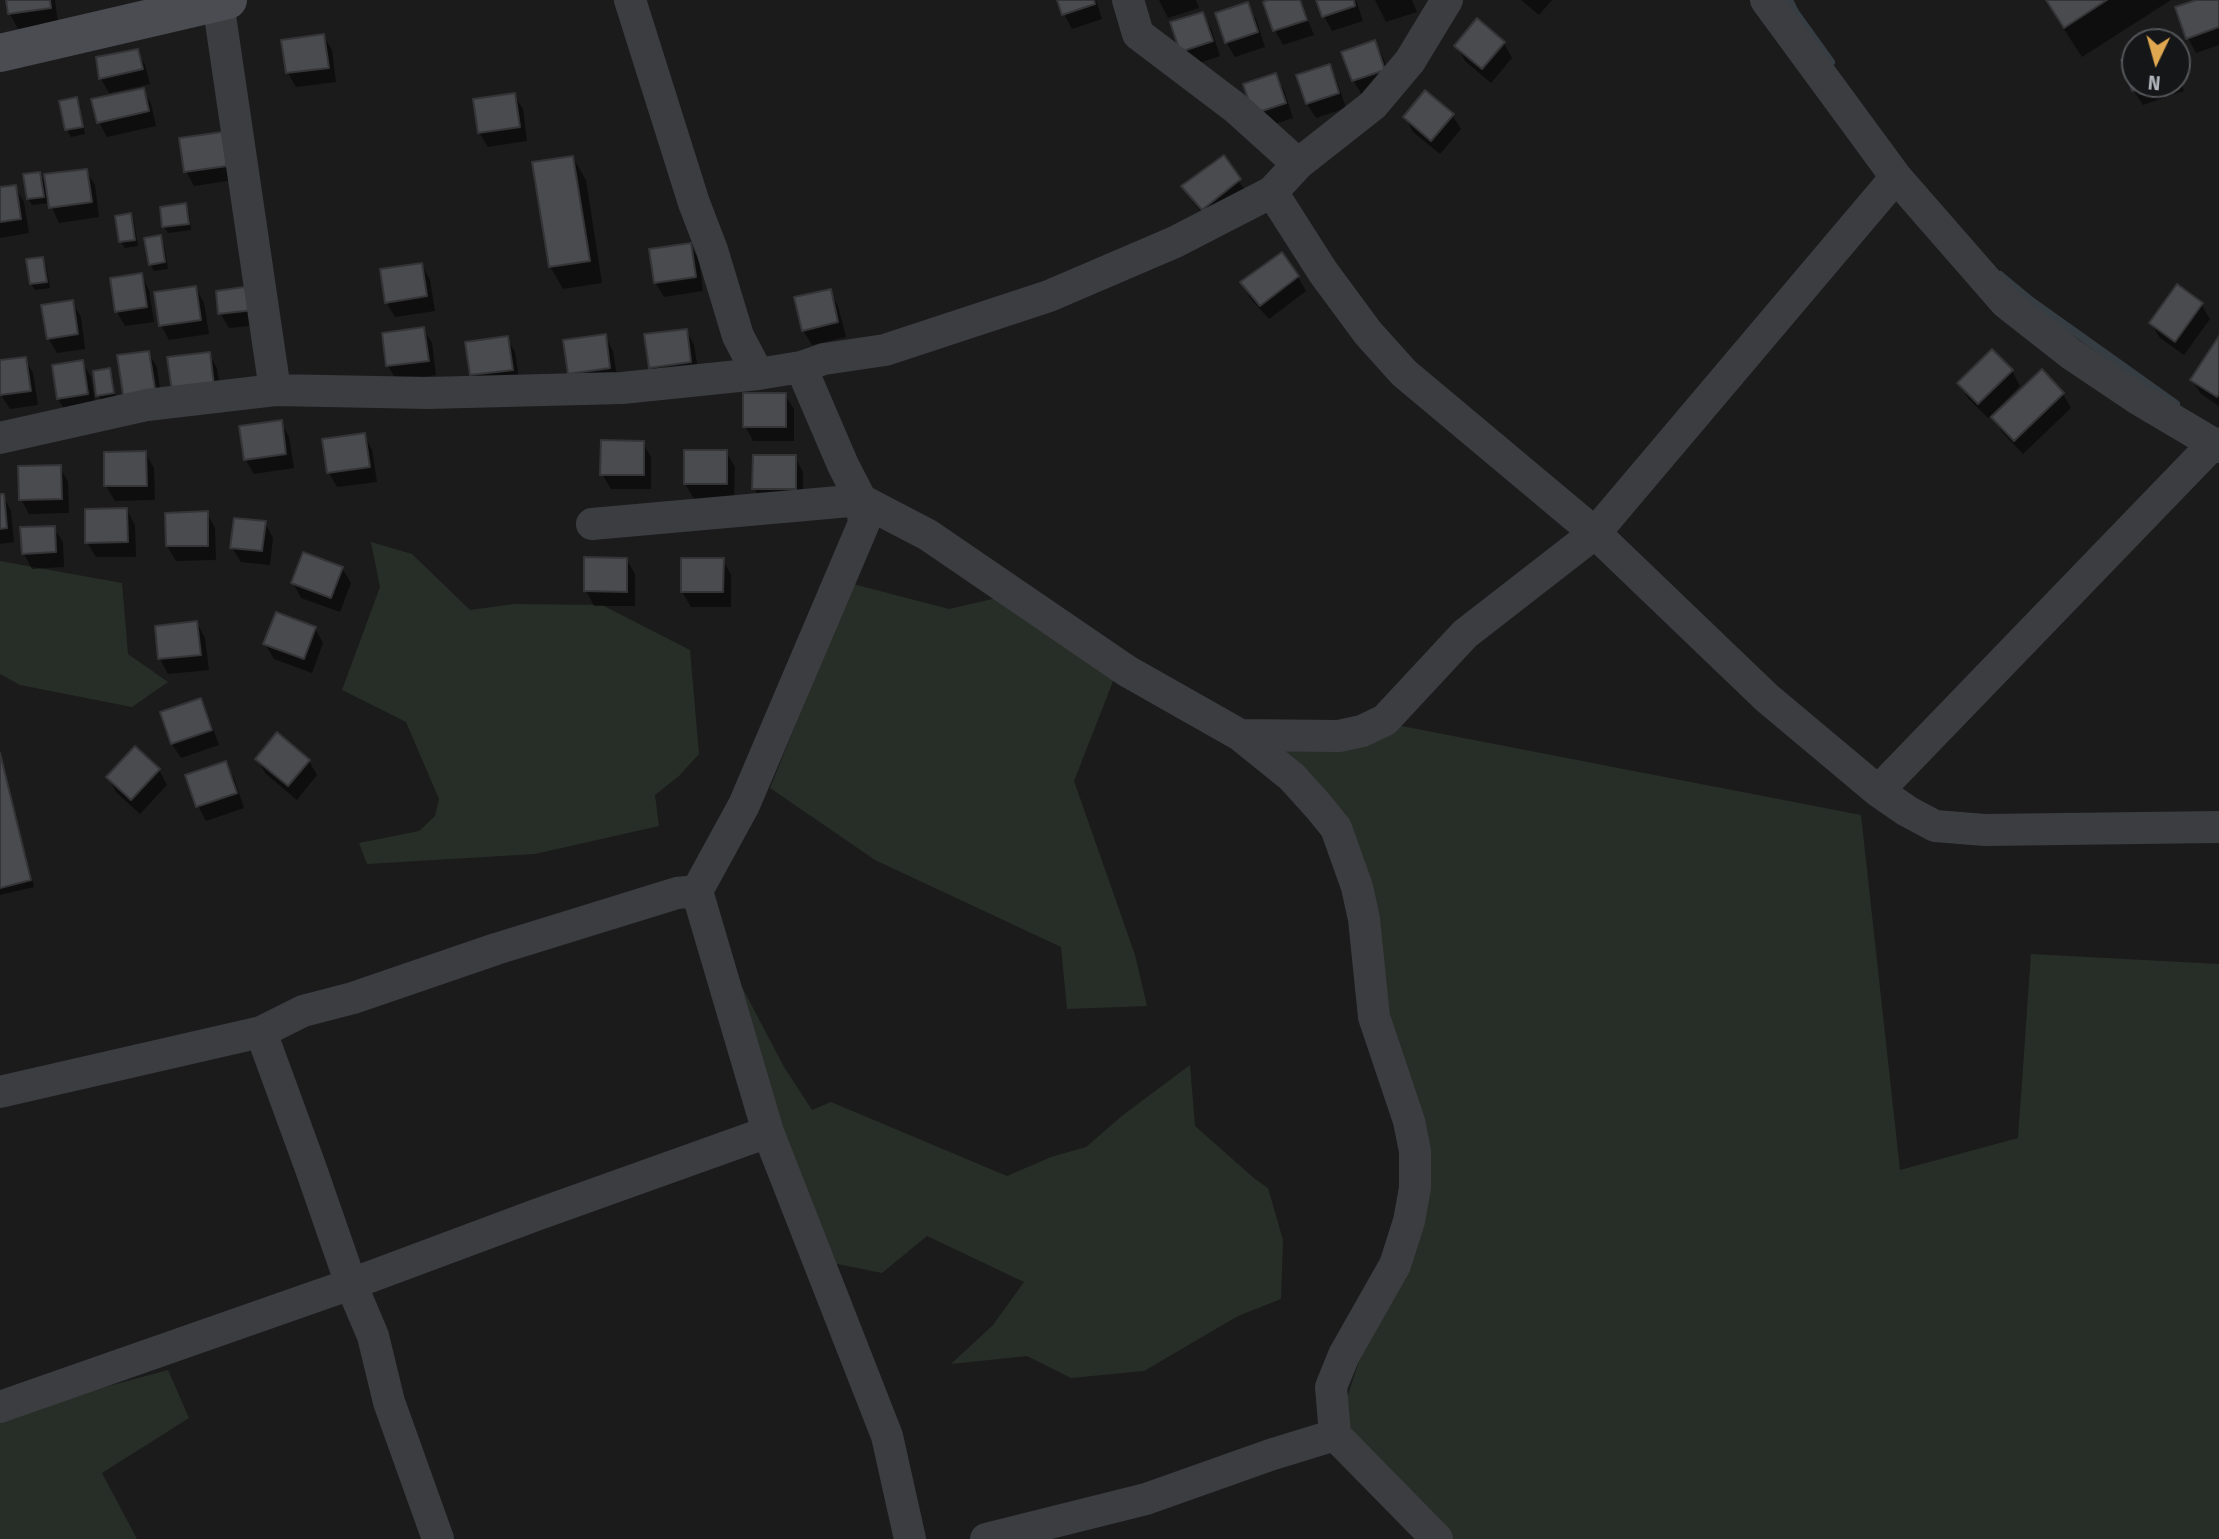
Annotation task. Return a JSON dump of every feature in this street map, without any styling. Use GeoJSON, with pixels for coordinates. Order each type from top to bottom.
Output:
{"type":"FeatureCollection","features":[{"type":"Feature","properties":{"kind":"street"},"geometry":{"type":"LineString","coordinates":[[630,0],[738,336],[758,374]]}},
{"type":"Feature","properties":{"kind":"street"},"geometry":{"type":"LineString","coordinates":[[1128,0],[1138,34],[1237,109],[1298,163]]}},
{"type":"Feature","properties":{"kind":"street"},"geometry":{"type":"LineString","coordinates":[[0,438],[147,405],[275,390],[428,393],[622,388],[758,374],[885,349],[1049,296],[1175,242],[1272,192],[1298,163],[1373,105],[1410,61],[1447,0]]}},
{"type":"Feature","properties":{"kind":"street"},"geometry":{"type":"LineString","coordinates":[[1766,0],[1896,177],[2006,303],[2071,354],[2127,392],[2217,445],[1878,791]]}},
{"type":"Feature","properties":{"kind":"street"},"geometry":{"type":"LineString","coordinates":[[0,53],[223,1],[275,390]]}},
{"type":"Feature","properties":{"kind":"street"},"geometry":{"type":"LineString","coordinates":[[1240,735],[1339,736],[1362,731],[1385,720],[1465,634],[1595,533],[1896,177]]}},
{"type":"Feature","properties":{"kind":"street"},"geometry":{"type":"LineString","coordinates":[[1272,192],[1323,272],[1368,333],[1404,373],[1595,533],[1767,698],[1878,791],[1907,811],[1935,826],[1985,830],[2219,827]]}},
{"type":"Feature","properties":{"kind":"street"},"geometry":{"type":"LineString","coordinates":[[801,367],[861,500],[864,523],[744,805],[697,891],[768,1132],[887,1436],[910,1539]]}},
{"type":"Feature","properties":{"kind":"street"},"geometry":{"type":"LineString","coordinates":[[592,524],[861,500],[928,535],[1127,671],[1240,735],[1292,777],[1336,828],[1362,908],[1374,1017],[1409,1121],[1415,1151],[1415,1188],[1409,1221],[1395,1265],[1343,1355],[1331,1387],[1335,1434],[1437,1539]]}},
{"type":"Feature","properties":{"kind":"street"},"geometry":{"type":"LineString","coordinates":[[0,1092],[261,1032],[303,1012],[353,998],[496,949],[677,893],[697,891]]}},
{"type":"Feature","properties":{"kind":"street"},"geometry":{"type":"LineString","coordinates":[[261,1032],[351,1284],[373,1336],[389,1402],[438,1539]]}},
{"type":"Feature","properties":{"kind":"street"},"geometry":{"type":"LineString","coordinates":[[0,1407],[351,1284],[536,1214],[768,1132]]}},
{"type":"Feature","properties":{"kind":"street"},"geometry":{"type":"LineString","coordinates":[[986,1539],[1146,1499],[1335,1434]]}},
{"type":"Feature","properties":{"kind":"shaded area"},"geometry":{"type":"Polygon","coordinates":[[[371,542],[412,554],[470,610],[514,604],[602,605],[690,650],[699,754],[679,776],[655,795],[659,826],[535,854],[367,864],[359,843],[419,831],[435,816],[439,799],[406,722],[342,690],[380,587],[371,542]]]}},
{"type":"Feature","properties":{"kind":"shaded area"},"geometry":{"type":"Polygon","coordinates":[[[0,561],[122,583],[128,654],[168,682],[132,707],[20,685],[0,674],[0,561]]]}},
{"type":"Feature","properties":{"kind":"shaded area"},"geometry":{"type":"Polygon","coordinates":[[[853,584],[949,609],[1001,597],[1119,666],[1074,781],[1135,955],[1147,1006],[1067,1009],[1061,947],[875,860],[770,788],[853,584]]]}},
{"type":"Feature","properties":{"kind":"shaded area"},"geometry":{"type":"Polygon","coordinates":[[[1386,723],[1861,815],[1900,1170],[2018,1138],[2031,954],[2219,964],[2219,1539],[1446,1539],[1335,1435],[1415,1188],[1343,847],[1271,735],[1386,723]]]}},
{"type":"Feature","properties":{"kind":"shaded area"},"geometry":{"type":"Polygon","coordinates":[[[720,945],[784,1067],[812,1110],[831,1102],[1007,1176],[1051,1157],[1086,1147],[1123,1115],[1190,1065],[1195,1126],[1268,1188],[1283,1240],[1281,1299],[1238,1316],[1144,1371],[1071,1378],[1027,1356],[951,1364],[993,1325],[1024,1282],[927,1236],[882,1273],[818,1260],[720,945]]]}},
{"type":"Feature","properties":{"kind":"shaded area"},"geometry":{"type":"Polygon","coordinates":[[[168,1370],[189,1418],[102,1473],[137,1539],[0,1539],[0,1423],[94,1390],[168,1370]]]}},
{"type":"Feature","properties":{"kind":"building"},"geometry":{"type":"Polygon","coordinates":[[[6,0],[50,0],[51,8],[8,14],[6,0]]]}},
{"type":"Feature","properties":{"kind":"building"},"geometry":{"type":"Polygon","coordinates":[[[1057,0],[1094,0],[1095,4],[1062,15],[1057,0]]]}},
{"type":"Feature","properties":{"kind":"building"},"geometry":{"type":"Polygon","coordinates":[[[1300,0],[1307,20],[1273,31],[1263,2],[1300,0]]]}},
{"type":"Feature","properties":{"kind":"building"},"geometry":{"type":"Polygon","coordinates":[[[1316,0],[1354,0],[1355,6],[1322,17],[1316,0]]]}},
{"type":"Feature","properties":{"kind":"building"},"geometry":{"type":"Polygon","coordinates":[[[2046,0],[2107,0],[2064,28],[2046,0]]]}},
{"type":"Feature","properties":{"kind":"building"},"geometry":{"type":"Polygon","coordinates":[[[2196,0],[2219,0],[2219,27],[2191,37],[2191,28],[2182,28],[2175,7],[2196,0]]]}},
{"type":"Feature","properties":{"kind":"building"},"geometry":{"type":"Polygon","coordinates":[[[1248,2],[1258,32],[1225,43],[1215,13],[1248,2]]]}},
{"type":"Feature","properties":{"kind":"building"},"geometry":{"type":"Polygon","coordinates":[[[1203,12],[1213,41],[1180,52],[1170,22],[1203,12]]]}},
{"type":"Feature","properties":{"kind":"building"},"geometry":{"type":"Polygon","coordinates":[[[1477,18],[1505,42],[1482,69],[1454,46],[1477,18]]]}},
{"type":"Feature","properties":{"kind":"building"},"geometry":{"type":"Polygon","coordinates":[[[324,34],[329,68],[286,73],[281,40],[324,34]]]}},
{"type":"Feature","properties":{"kind":"building"},"geometry":{"type":"Polygon","coordinates":[[[1375,40],[1385,70],[1352,81],[1341,52],[1375,40]]]}},
{"type":"Feature","properties":{"kind":"building"},"geometry":{"type":"Polygon","coordinates":[[[138,49],[143,69],[99,79],[96,57],[138,49]]]}},
{"type":"Feature","properties":{"kind":"building"},"geometry":{"type":"Polygon","coordinates":[[[1330,64],[1339,93],[1306,104],[1296,75],[1330,64]]]}},
{"type":"Feature","properties":{"kind":"building"},"geometry":{"type":"Polygon","coordinates":[[[1276,73],[1286,103],[1253,114],[1243,84],[1276,73]]]}},
{"type":"Feature","properties":{"kind":"building"},"geometry":{"type":"Polygon","coordinates":[[[144,88],[149,111],[97,123],[91,99],[144,88]]]}},
{"type":"Feature","properties":{"kind":"building"},"geometry":{"type":"Polygon","coordinates":[[[1425,90],[1454,114],[1431,141],[1403,117],[1425,90]]]}},
{"type":"Feature","properties":{"kind":"building"},"geometry":{"type":"Polygon","coordinates":[[[515,93],[520,127],[478,133],[473,99],[515,93]]]}},
{"type":"Feature","properties":{"kind":"building"},"geometry":{"type":"Polygon","coordinates":[[[77,97],[83,127],[65,130],[59,101],[77,97]]]}},
{"type":"Feature","properties":{"kind":"building"},"geometry":{"type":"Polygon","coordinates":[[[222,132],[227,166],[184,172],[179,138],[222,132]]]}},
{"type":"Feature","properties":{"kind":"building"},"geometry":{"type":"Polygon","coordinates":[[[1224,155],[1241,179],[1202,210],[1181,186],[1224,155]]]}},
{"type":"Feature","properties":{"kind":"building"},"geometry":{"type":"Polygon","coordinates":[[[573,156],[590,261],[549,267],[532,162],[573,156]]]}},
{"type":"Feature","properties":{"kind":"building"},"geometry":{"type":"Polygon","coordinates":[[[87,169],[92,202],[49,208],[44,174],[87,169]]]}},
{"type":"Feature","properties":{"kind":"building"},"geometry":{"type":"Polygon","coordinates":[[[40,172],[44,197],[27,199],[23,174],[40,172]]]}},
{"type":"Feature","properties":{"kind":"building"},"geometry":{"type":"Polygon","coordinates":[[[16,185],[21,219],[0,222],[0,187],[16,185]]]}},
{"type":"Feature","properties":{"kind":"building"},"geometry":{"type":"Polygon","coordinates":[[[186,203],[189,224],[162,227],[160,207],[186,203]]]}},
{"type":"Feature","properties":{"kind":"building"},"geometry":{"type":"Polygon","coordinates":[[[131,213],[135,240],[119,242],[115,216],[131,213]]]}},
{"type":"Feature","properties":{"kind":"building"},"geometry":{"type":"Polygon","coordinates":[[[161,235],[165,262],[149,265],[144,238],[161,235]]]}},
{"type":"Feature","properties":{"kind":"building"},"geometry":{"type":"Polygon","coordinates":[[[691,243],[696,277],[654,283],[649,249],[691,243]]]}},
{"type":"Feature","properties":{"kind":"building"},"geometry":{"type":"Polygon","coordinates":[[[1282,252],[1299,276],[1260,306],[1240,282],[1282,252]]]}},
{"type":"Feature","properties":{"kind":"building"},"geometry":{"type":"Polygon","coordinates":[[[43,257],[47,282],[30,284],[26,259],[43,257]]]}},
{"type":"Feature","properties":{"kind":"building"},"geometry":{"type":"Polygon","coordinates":[[[422,263],[427,296],[385,303],[380,269],[422,263]]]}},
{"type":"Feature","properties":{"kind":"building"},"geometry":{"type":"Polygon","coordinates":[[[142,273],[147,307],[115,312],[110,278],[142,273]]]}},
{"type":"Feature","properties":{"kind":"building"},"geometry":{"type":"Polygon","coordinates":[[[2177,284],[2203,303],[2175,342],[2149,323],[2177,284]]]}},
{"type":"Feature","properties":{"kind":"building"},"geometry":{"type":"Polygon","coordinates":[[[196,286],[201,320],[159,326],[154,292],[196,286]]]}},
{"type":"Feature","properties":{"kind":"building"},"geometry":{"type":"Polygon","coordinates":[[[251,286],[254,310],[218,314],[216,291],[251,286]]]}},
{"type":"Feature","properties":{"kind":"building"},"geometry":{"type":"Polygon","coordinates":[[[831,289],[838,322],[802,331],[794,297],[831,289]]]}},
{"type":"Feature","properties":{"kind":"building"},"geometry":{"type":"Polygon","coordinates":[[[73,300],[78,334],[47,339],[41,305],[73,300]]]}},
{"type":"Feature","properties":{"kind":"building"},"geometry":{"type":"Polygon","coordinates":[[[424,327],[429,361],[386,366],[382,333],[424,327]]]}},
{"type":"Feature","properties":{"kind":"building"},"geometry":{"type":"Polygon","coordinates":[[[687,329],[691,362],[649,368],[644,334],[687,329]]]}},
{"type":"Feature","properties":{"kind":"building"},"geometry":{"type":"Polygon","coordinates":[[[606,334],[610,368],[568,374],[563,340],[606,334]]]}},
{"type":"Feature","properties":{"kind":"building"},"geometry":{"type":"Polygon","coordinates":[[[508,336],[513,370],[470,375],[465,342],[508,336]]]}},
{"type":"Feature","properties":{"kind":"building"},"geometry":{"type":"Polygon","coordinates":[[[2219,336],[2219,394],[2217,397],[2190,380],[2219,336]]]}},
{"type":"Feature","properties":{"kind":"building"},"geometry":{"type":"Polygon","coordinates":[[[1992,349],[2013,370],[1978,404],[1957,383],[1992,349]]]}},
{"type":"Feature","properties":{"kind":"building"},"geometry":{"type":"Polygon","coordinates":[[[149,351],[156,395],[124,400],[117,355],[149,351]]]}},
{"type":"Feature","properties":{"kind":"building"},"geometry":{"type":"Polygon","coordinates":[[[210,352],[214,385],[172,391],[167,357],[210,352]]]}},
{"type":"Feature","properties":{"kind":"building"},"geometry":{"type":"Polygon","coordinates":[[[26,357],[31,391],[0,395],[0,360],[26,357]]]}},
{"type":"Feature","properties":{"kind":"building"},"geometry":{"type":"Polygon","coordinates":[[[83,360],[88,394],[57,399],[52,365],[83,360]]]}},
{"type":"Feature","properties":{"kind":"building"},"geometry":{"type":"Polygon","coordinates":[[[110,368],[114,393],[96,396],[93,371],[110,368]]]}},
{"type":"Feature","properties":{"kind":"building"},"geometry":{"type":"Polygon","coordinates":[[[2042,369],[2064,393],[2014,441],[1991,417],[2042,369]]]}},
{"type":"Feature","properties":{"kind":"building"},"geometry":{"type":"Polygon","coordinates":[[[743,393],[786,393],[786,427],[743,427],[743,393]]]}},
{"type":"Feature","properties":{"kind":"building"},"geometry":{"type":"Polygon","coordinates":[[[282,420],[286,454],[244,460],[239,426],[282,420]]]}},
{"type":"Feature","properties":{"kind":"building"},"geometry":{"type":"Polygon","coordinates":[[[365,433],[370,467],[327,473],[322,439],[365,433]]]}},
{"type":"Feature","properties":{"kind":"building"},"geometry":{"type":"Polygon","coordinates":[[[601,440],[644,441],[644,475],[600,475],[601,440]]]}},
{"type":"Feature","properties":{"kind":"building"},"geometry":{"type":"Polygon","coordinates":[[[684,450],[727,450],[727,484],[684,484],[684,450]]]}},
{"type":"Feature","properties":{"kind":"building"},"geometry":{"type":"Polygon","coordinates":[[[146,451],[147,486],[104,486],[104,452],[146,451]]]}},
{"type":"Feature","properties":{"kind":"building"},"geometry":{"type":"Polygon","coordinates":[[[753,455],[796,455],[796,489],[752,489],[753,455]]]}},
{"type":"Feature","properties":{"kind":"building"},"geometry":{"type":"Polygon","coordinates":[[[61,465],[62,499],[19,500],[18,466],[61,465]]]}},
{"type":"Feature","properties":{"kind":"building"},"geometry":{"type":"Polygon","coordinates":[[[0,494],[4,494],[7,528],[0,529],[0,494]]]}},
{"type":"Feature","properties":{"kind":"building"},"geometry":{"type":"Polygon","coordinates":[[[127,508],[128,542],[85,543],[85,509],[127,508]]]}},
{"type":"Feature","properties":{"kind":"building"},"geometry":{"type":"Polygon","coordinates":[[[208,511],[208,546],[166,546],[165,513],[208,511]]]}},
{"type":"Feature","properties":{"kind":"building"},"geometry":{"type":"Polygon","coordinates":[[[234,518],[266,521],[262,551],[230,548],[234,518]]]}},
{"type":"Feature","properties":{"kind":"building"},"geometry":{"type":"Polygon","coordinates":[[[55,526],[56,552],[22,554],[20,527],[55,526]]]}},
{"type":"Feature","properties":{"kind":"building"},"geometry":{"type":"Polygon","coordinates":[[[303,552],[343,567],[331,598],[291,583],[303,552]]]}},
{"type":"Feature","properties":{"kind":"building"},"geometry":{"type":"Polygon","coordinates":[[[584,557],[627,558],[627,592],[584,591],[584,557]]]}},
{"type":"Feature","properties":{"kind":"building"},"geometry":{"type":"Polygon","coordinates":[[[681,558],[724,558],[723,592],[681,592],[681,558]]]}},
{"type":"Feature","properties":{"kind":"building"},"geometry":{"type":"Polygon","coordinates":[[[276,612],[316,627],[304,659],[263,644],[276,612]]]}},
{"type":"Feature","properties":{"kind":"building"},"geometry":{"type":"Polygon","coordinates":[[[197,621],[201,655],[158,659],[155,626],[197,621]]]}},
{"type":"Feature","properties":{"kind":"building"},"geometry":{"type":"Polygon","coordinates":[[[201,698],[212,730],[171,744],[160,712],[201,698]]]}},
{"type":"Feature","properties":{"kind":"building"},"geometry":{"type":"Polygon","coordinates":[[[277,732],[310,760],[288,786],[255,759],[277,732]]]}},
{"type":"Feature","properties":{"kind":"building"},"geometry":{"type":"Polygon","coordinates":[[[135,746],[160,769],[131,800],[106,777],[135,746]]]}},
{"type":"Feature","properties":{"kind":"building"},"geometry":{"type":"Polygon","coordinates":[[[0,753],[31,880],[0,888],[0,753]]]}},
{"type":"Feature","properties":{"kind":"building"},"geometry":{"type":"Polygon","coordinates":[[[226,761],[237,793],[196,807],[185,775],[226,761]]]}},
{"type":"Feature","properties":{"kind":"waterway"},"geometry":{"type":"LineString","coordinates":[[1789,0],[1831,62]]}},
{"type":"Feature","properties":{"kind":"waterway"},"geometry":{"type":"LineString","coordinates":[[2000,275],[2030,300],[2176,404]]}}]}
